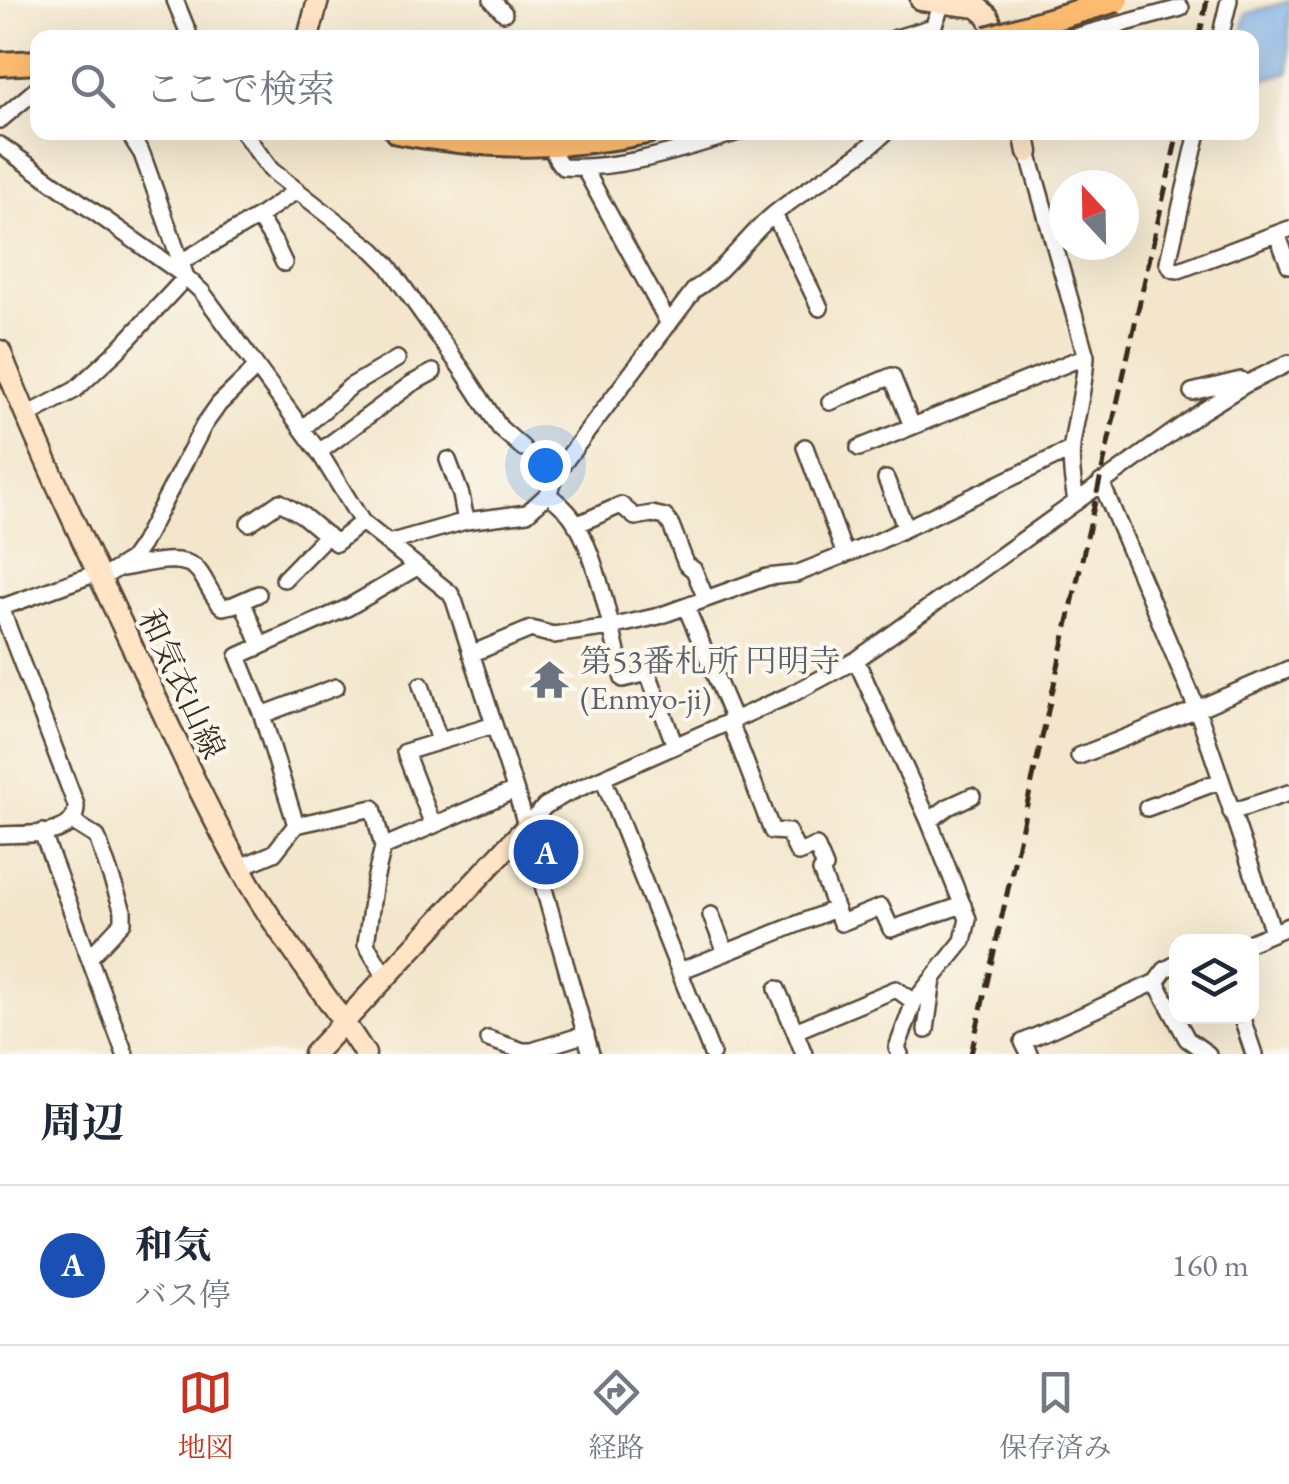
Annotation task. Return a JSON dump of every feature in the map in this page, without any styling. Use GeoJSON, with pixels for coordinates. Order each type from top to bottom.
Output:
{"type":"FeatureCollection","features":[{"type":"Feature","properties":{"kind":"main road"},"geometry":{"type":"LineString","coordinates":[[310,30],[318,0]]}},
{"type":"Feature","properties":{"kind":"main road"},"geometry":{"type":"LineString","coordinates":[[1014,30],[1117,0]]}},
{"type":"Feature","properties":{"kind":"main road"},"geometry":{"type":"LineString","coordinates":[[932,2],[976,7],[988,16],[994,30]]}},
{"type":"Feature","properties":{"kind":"main road"},"geometry":{"type":"LineString","coordinates":[[0,64],[30,62]]}},
{"type":"Feature","properties":{"kind":"main road"},"geometry":{"type":"LineString","coordinates":[[454,140],[482,144],[539,140]]}},
{"type":"Feature","properties":{"kind":"main road","name":"和気衣山線"},"geometry":{"type":"LineString","coordinates":[[0,351],[26,416],[105,573],[196,785],[267,914],[365,1054]]}},
{"type":"Feature","properties":{"kind":"main road"},"geometry":{"type":"LineString","coordinates":[[314,1054],[527,826]]}},
{"type":"Feature","properties":{"kind":"street"},"geometry":{"type":"LineString","coordinates":[[492,0],[504,13]]}},
{"type":"Feature","properties":{"kind":"street"},"geometry":{"type":"LineString","coordinates":[[1222,30],[1229,0]]}},
{"type":"Feature","properties":{"kind":"street"},"geometry":{"type":"LineString","coordinates":[[179,1],[187,30]]}},
{"type":"Feature","properties":{"kind":"street"},"geometry":{"type":"LineString","coordinates":[[922,30],[932,27],[932,2]]}},
{"type":"Feature","properties":{"kind":"street"},"geometry":{"type":"LineString","coordinates":[[1100,30],[1181,8]]}},
{"type":"Feature","properties":{"kind":"street"},"geometry":{"type":"LineString","coordinates":[[0,120],[30,95]]}},
{"type":"Feature","properties":{"kind":"street"},"geometry":{"type":"LineString","coordinates":[[133,140],[142,154],[183,269]]}},
{"type":"Feature","properties":{"kind":"street"},"geometry":{"type":"LineString","coordinates":[[249,140],[271,170],[386,264],[500,428],[523,448]]}},
{"type":"Feature","properties":{"kind":"street"},"geometry":{"type":"LineString","coordinates":[[553,140],[554,157],[563,167],[584,168],[630,161],[709,140]]}},
{"type":"Feature","properties":{"kind":"street"},"geometry":{"type":"LineString","coordinates":[[388,543],[466,521],[527,513],[548,494],[556,473],[695,289],[708,281],[774,214],[875,140]]}},
{"type":"Feature","properties":{"kind":"street"},"geometry":{"type":"LineString","coordinates":[[1196,140],[1168,262],[1172,269],[1179,270],[1283,232],[1289,265]]}},
{"type":"Feature","properties":{"kind":"street"},"geometry":{"type":"LineString","coordinates":[[1026,142],[1086,356],[1072,449],[1076,502]]}},
{"type":"Feature","properties":{"kind":"street"},"geometry":{"type":"LineString","coordinates":[[0,145],[183,269],[319,452],[362,522],[450,593],[516,790],[591,1054]]}},
{"type":"Feature","properties":{"kind":"street"},"geometry":{"type":"LineString","coordinates":[[584,168],[669,324]]}},
{"type":"Feature","properties":{"kind":"street"},"geometry":{"type":"LineString","coordinates":[[26,416],[75,390],[118,350],[183,269],[296,191]]}},
{"type":"Feature","properties":{"kind":"street"},"geometry":{"type":"LineString","coordinates":[[774,214],[820,308]]}},
{"type":"Feature","properties":{"kind":"street"},"geometry":{"type":"LineString","coordinates":[[258,218],[284,263]]}},
{"type":"Feature","properties":{"kind":"street"},"geometry":{"type":"LineString","coordinates":[[859,448],[1086,356]]}},
{"type":"Feature","properties":{"kind":"street"},"geometry":{"type":"LineString","coordinates":[[302,429],[351,386],[397,359]]}},
{"type":"Feature","properties":{"kind":"street"},"geometry":{"type":"LineString","coordinates":[[527,826],[546,806],[790,695],[856,660],[1201,412],[1289,363]]}},
{"type":"Feature","properties":{"kind":"street"},"geometry":{"type":"LineString","coordinates":[[0,835],[58,830],[73,822],[77,814],[0,607],[105,573],[132,560],[204,425],[219,404],[257,368]]}},
{"type":"Feature","properties":{"kind":"street"},"geometry":{"type":"LineString","coordinates":[[319,452],[433,372]]}},
{"type":"Feature","properties":{"kind":"street"},"geometry":{"type":"LineString","coordinates":[[830,402],[892,376],[912,426]]}},
{"type":"Feature","properties":{"kind":"street"},"geometry":{"type":"LineString","coordinates":[[1192,392],[1241,380],[1246,384]]}},
{"type":"Feature","properties":{"kind":"street"},"geometry":{"type":"LineString","coordinates":[[805,447],[844,554]]}},
{"type":"Feature","properties":{"kind":"street"},"geometry":{"type":"LineString","coordinates":[[471,654],[531,629],[553,635],[611,627],[659,616],[767,577],[796,574],[906,528],[1072,449]]}},
{"type":"Feature","properties":{"kind":"street"},"geometry":{"type":"LineString","coordinates":[[448,460],[466,521]]}},
{"type":"Feature","properties":{"kind":"street"},"geometry":{"type":"LineString","coordinates":[[886,479],[906,528]]}},
{"type":"Feature","properties":{"kind":"street"},"geometry":{"type":"LineString","coordinates":[[1101,482],[1196,710],[1272,932]]}},
{"type":"Feature","properties":{"kind":"street"},"geometry":{"type":"LineString","coordinates":[[548,494],[570,516],[589,552],[623,680],[648,673],[675,746]]}},
{"type":"Feature","properties":{"kind":"street"},"geometry":{"type":"LineString","coordinates":[[250,523],[280,502],[336,544],[362,522]]}},
{"type":"Feature","properties":{"kind":"street"},"geometry":{"type":"LineString","coordinates":[[576,525],[621,505],[634,518],[652,514],[664,517],[706,600]]}},
{"type":"Feature","properties":{"kind":"street"},"geometry":{"type":"LineString","coordinates":[[284,579],[326,536]]}},
{"type":"Feature","properties":{"kind":"street"},"geometry":{"type":"LineString","coordinates":[[105,573],[187,562],[197,567],[224,607],[258,594]]}},
{"type":"Feature","properties":{"kind":"street"},"geometry":{"type":"LineString","coordinates":[[296,825],[262,714],[238,656],[347,608],[418,567]]}},
{"type":"Feature","properties":{"kind":"street"},"geometry":{"type":"LineString","coordinates":[[242,601],[260,646]]}},
{"type":"Feature","properties":{"kind":"street"},"geometry":{"type":"LineString","coordinates":[[686,607],[772,830],[788,832],[798,853],[816,846],[825,867],[820,871],[841,923],[881,907],[891,929],[964,905]]}},
{"type":"Feature","properties":{"kind":"street"},"geometry":{"type":"LineString","coordinates":[[856,660],[929,821],[968,919],[963,941],[914,1002],[897,1048],[900,1054]]}},
{"type":"Feature","properties":{"kind":"street"},"geometry":{"type":"LineString","coordinates":[[1079,756],[1289,669]]}},
{"type":"Feature","properties":{"kind":"street"},"geometry":{"type":"LineString","coordinates":[[422,685],[440,741]]}},
{"type":"Feature","properties":{"kind":"street"},"geometry":{"type":"LineString","coordinates":[[262,714],[336,686]]}},
{"type":"Feature","properties":{"kind":"street"},"geometry":{"type":"LineString","coordinates":[[433,826],[405,752],[494,725]]}},
{"type":"Feature","properties":{"kind":"street"},"geometry":{"type":"LineString","coordinates":[[603,778],[712,1054]]}},
{"type":"Feature","properties":{"kind":"street"},"geometry":{"type":"LineString","coordinates":[[1147,808],[1220,782]]}},
{"type":"Feature","properties":{"kind":"street"},"geometry":{"type":"LineString","coordinates":[[383,847],[516,790]]}},
{"type":"Feature","properties":{"kind":"street"},"geometry":{"type":"LineString","coordinates":[[1230,812],[1289,793]]}},
{"type":"Feature","properties":{"kind":"street"},"geometry":{"type":"LineString","coordinates":[[929,821],[972,796]]}},
{"type":"Feature","properties":{"kind":"street"},"geometry":{"type":"LineString","coordinates":[[240,867],[274,853],[296,825],[372,808],[383,847],[366,944],[386,976]]}},
{"type":"Feature","properties":{"kind":"street"},"geometry":{"type":"LineString","coordinates":[[73,822],[97,837],[123,912],[123,922],[89,958]]}},
{"type":"Feature","properties":{"kind":"street"},"geometry":{"type":"LineString","coordinates":[[42,832],[126,1054]]}},
{"type":"Feature","properties":{"kind":"street"},"geometry":{"type":"LineString","coordinates":[[680,971],[836,909]]}},
{"type":"Feature","properties":{"kind":"street"},"geometry":{"type":"LineString","coordinates":[[711,916],[726,953]]}},
{"type":"Feature","properties":{"kind":"street"},"geometry":{"type":"LineString","coordinates":[[1259,938],[1289,926]]}},
{"type":"Feature","properties":{"kind":"street"},"geometry":{"type":"LineString","coordinates":[[1028,1054],[1023,1042],[1156,982],[1169,968]]}},
{"type":"Feature","properties":{"kind":"street"},"geometry":{"type":"LineString","coordinates":[[926,1030],[933,979]]}},
{"type":"Feature","properties":{"kind":"street"},"geometry":{"type":"LineString","coordinates":[[1156,982],[1194,1051]]}},
{"type":"Feature","properties":{"kind":"street"},"geometry":{"type":"LineString","coordinates":[[777,989],[804,1054]]}},
{"type":"Feature","properties":{"kind":"street"},"geometry":{"type":"LineString","coordinates":[[794,1031],[896,989],[914,1002]]}},
{"type":"Feature","properties":{"kind":"street"},"geometry":{"type":"LineString","coordinates":[[1244,1024],[1254,1054]]}},
{"type":"Feature","properties":{"kind":"street"},"geometry":{"type":"LineString","coordinates":[[488,1039],[532,1052],[586,1034]]}},
{"type":"Feature","properties":{"kind":"water"},"geometry":{"type":"Polygon","coordinates":[[[1289,1],[1289,72],[1259,81],[1259,30],[1243,30],[1246,14],[1289,1]]]}},
{"type":"Feature","properties":{"kind":"railway"},"geometry":{"type":"LineString","coordinates":[[1201,30],[1207,0]]}},
{"type":"Feature","properties":{"kind":"railway"},"geometry":{"type":"LineString","coordinates":[[971,1054],[1176,140]]}},
{"type":"Feature","properties":{"kind":"place","name":"第53番札所 円明寺 (Enmyo-ji)"},"geometry":{"type":"Point","coordinates":[550,679]}},
{"type":"Feature","properties":{"kind":"place","name":"和気"},"geometry":{"type":"Point","coordinates":[546,852]}}]}
